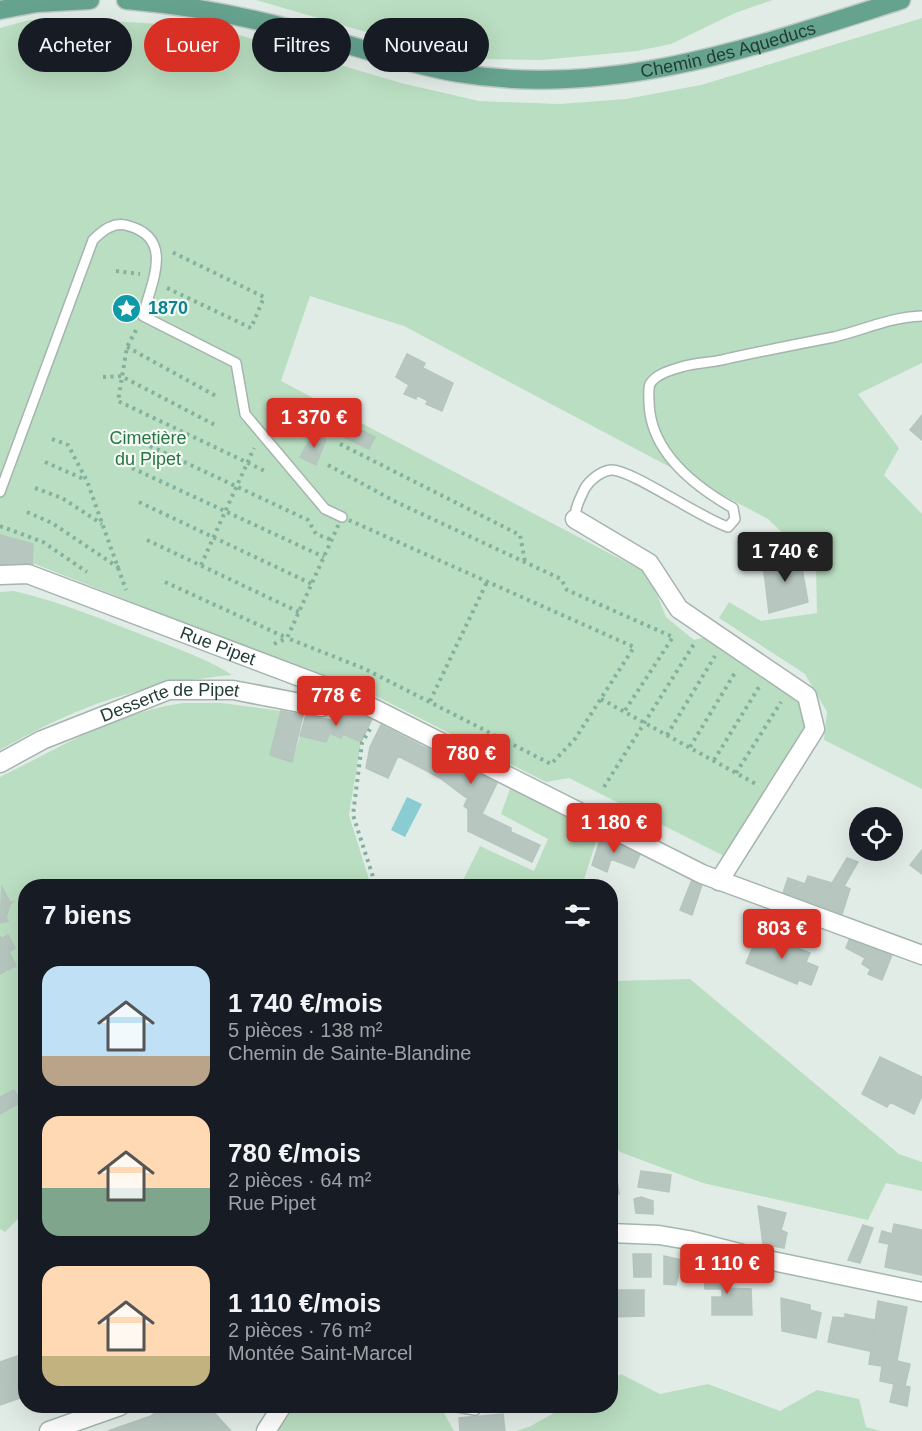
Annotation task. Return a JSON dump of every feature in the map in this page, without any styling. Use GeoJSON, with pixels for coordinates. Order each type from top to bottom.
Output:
{"type":"FeatureCollection","features":[{"type":"Feature","properties":{"kind":"main road"},"geometry":{"type":"LineString","coordinates":[[0,10],[37,3],[90,0]]}},
{"type":"Feature","properties":{"kind":"main road","name":"Chemin des Aqueducs"},"geometry":{"type":"LineString","coordinates":[[126,0],[217,10],[458,73],[515,80],[622,76],[692,63],[746,49],[901,0]]}},
{"type":"Feature","properties":{"kind":"street"},"geometry":{"type":"LineString","coordinates":[[575,519],[649,563],[679,609],[807,696],[815,729],[719,881]]}},
{"type":"Feature","properties":{"kind":"street","name":"Rue Pipet"},"geometry":{"type":"LineString","coordinates":[[0,575],[28,574],[345,694],[593,821],[719,881],[922,955]]}},
{"type":"Feature","properties":{"kind":"street","name":"Desserte de Pipet"},"geometry":{"type":"LineString","coordinates":[[0,763],[42,740],[170,690],[233,690],[321,707],[345,694]]}},
{"type":"Feature","properties":{"kind":"street"},"geometry":{"type":"LineString","coordinates":[[618,1233],[659,1235],[688,1240],[763,1259],[922,1292]]}},
{"type":"Feature","properties":{"kind":"street"},"geometry":{"type":"LineString","coordinates":[[49,1431],[100,1413]]}},
{"type":"Feature","properties":{"kind":"street"},"geometry":{"type":"LineString","coordinates":[[266,1431],[278,1413]]}},
{"type":"Feature","properties":{"kind":"lane"},"geometry":{"type":"LineString","coordinates":[[0,492],[93,240],[105,228],[125,224],[143,230],[155,243],[158,259],[143,316],[236,363],[245,414],[325,509],[342,517]]}},
{"type":"Feature","properties":{"kind":"lane"},"geometry":{"type":"LineString","coordinates":[[575,519],[575,509],[587,484],[602,472],[613,470],[629,474],[710,521],[728,527],[735,519],[733,508],[712,496],[681,471],[665,450],[656,432],[649,413],[649,396],[650,385],[658,376],[683,366],[835,336],[890,319],[922,316]]}},
{"type":"Feature","properties":{"kind":"path"},"geometry":{"type":"LineString","coordinates":[[116,271],[153,278],[251,328],[264,297],[155,243]]}},
{"type":"Feature","properties":{"kind":"path"},"geometry":{"type":"LineString","coordinates":[[143,316],[128,347],[118,401],[267,472]]}},
{"type":"Feature","properties":{"kind":"path"},"geometry":{"type":"LineString","coordinates":[[128,347],[216,396]]}},
{"type":"Feature","properties":{"kind":"path"},"geometry":{"type":"LineString","coordinates":[[103,376],[121,376],[215,425]]}},
{"type":"Feature","properties":{"kind":"path"},"geometry":{"type":"LineString","coordinates":[[116,430],[308,520],[316,534],[332,540]]}},
{"type":"Feature","properties":{"kind":"path"},"geometry":{"type":"LineString","coordinates":[[201,565],[261,433]]}},
{"type":"Feature","properties":{"kind":"path"},"geometry":{"type":"LineString","coordinates":[[52,439],[68,445],[87,481],[127,592]]}},
{"type":"Feature","properties":{"kind":"path"},"geometry":{"type":"LineString","coordinates":[[340,444],[520,535],[525,563]]}},
{"type":"Feature","properties":{"kind":"path"},"geometry":{"type":"LineString","coordinates":[[45,462],[87,481]]}},
{"type":"Feature","properties":{"kind":"path"},"geometry":{"type":"LineString","coordinates":[[328,465],[396,502],[561,579],[567,590],[673,637],[624,712]]}},
{"type":"Feature","properties":{"kind":"path"},"geometry":{"type":"LineString","coordinates":[[132,468],[324,557]]}},
{"type":"Feature","properties":{"kind":"path"},"geometry":{"type":"LineString","coordinates":[[35,488],[62,498],[102,524]]}},
{"type":"Feature","properties":{"kind":"path"},"geometry":{"type":"LineString","coordinates":[[139,502],[312,584]]}},
{"type":"Feature","properties":{"kind":"path"},"geometry":{"type":"LineString","coordinates":[[27,512],[52,523],[120,568]]}},
{"type":"Feature","properties":{"kind":"path"},"geometry":{"type":"LineString","coordinates":[[165,582],[287,638],[363,668],[551,764],[575,739],[634,647],[342,517],[287,638]]}},
{"type":"Feature","properties":{"kind":"path"},"geometry":{"type":"LineString","coordinates":[[147,540],[299,612]]}},
{"type":"Feature","properties":{"kind":"path"},"geometry":{"type":"LineString","coordinates":[[430,701],[488,582]]}},
{"type":"Feature","properties":{"kind":"path"},"geometry":{"type":"LineString","coordinates":[[604,787],[692,645],[702,642]]}},
{"type":"Feature","properties":{"kind":"path"},"geometry":{"type":"LineString","coordinates":[[667,735],[718,652],[725,656]]}},
{"type":"Feature","properties":{"kind":"path"},"geometry":{"type":"LineString","coordinates":[[690,747],[739,665]]}},
{"type":"Feature","properties":{"kind":"path"},"geometry":{"type":"LineString","coordinates":[[714,760],[763,681]]}},
{"type":"Feature","properties":{"kind":"path"},"geometry":{"type":"LineString","coordinates":[[736,773],[785,695]]}},
{"type":"Feature","properties":{"kind":"path"},"geometry":{"type":"LineString","coordinates":[[601,699],[759,785]]}},
{"type":"Feature","properties":{"kind":"path"},"geometry":{"type":"LineString","coordinates":[[374,879],[352,815],[362,743],[381,712]]}},
{"type":"Feature","properties":{"kind":"green space"},"geometry":{"type":"Polygon","coordinates":[[[256,0],[773,0],[735,13],[671,44],[637,51],[541,60],[489,59],[489,18],[363,18],[363,31],[351,28],[351,18],[318,18],[256,0]]]}},
{"type":"Feature","properties":{"kind":"green space","name":"Cimetière du Pipet"},"geometry":{"type":"Polygon","coordinates":[[[922,18],[922,363],[858,394],[899,448],[884,475],[922,514],[922,789],[824,740],[827,712],[805,674],[719,618],[729,602],[761,621],[817,613],[816,565],[768,519],[404,326],[310,296],[281,381],[649,574],[666,617],[694,640],[705,637],[804,704],[808,729],[728,858],[569,778],[546,782],[362,689],[261,653],[35,564],[0,568],[0,28],[18,23],[18,72],[132,72],[132,22],[144,23],[144,72],[240,72],[240,35],[252,39],[252,72],[351,72],[351,68],[401,83],[479,101],[559,104],[626,99],[701,85],[922,18]]]}},
{"type":"Feature","properties":{"kind":"green space"},"geometry":{"type":"Polygon","coordinates":[[[14,591],[67,606],[118,625],[194,655],[232,675],[168,684],[112,699],[57,720],[0,750],[0,592],[14,591]]]}},
{"type":"Feature","properties":{"kind":"green space"},"geometry":{"type":"Polygon","coordinates":[[[183,703],[222,703],[281,711],[270,755],[292,761],[300,736],[326,742],[330,733],[341,738],[343,734],[361,742],[349,815],[369,879],[18,879],[18,1097],[14,1090],[0,1098],[0,974],[16,966],[0,936],[0,922],[6,918],[0,907],[0,777],[89,732],[135,714],[183,703]]]}},
{"type":"Feature","properties":{"kind":"green space"},"geometry":{"type":"Polygon","coordinates":[[[511,786],[599,832],[584,879],[464,879],[480,846],[534,871],[548,839],[501,814],[511,786]]]}},
{"type":"Feature","properties":{"kind":"green space"},"geometry":{"type":"Polygon","coordinates":[[[690,979],[899,1154],[922,1162],[922,1191],[886,1183],[868,1220],[703,1183],[620,1152],[618,1149],[618,981],[690,979]]]}},
{"type":"Feature","properties":{"kind":"green space"},"geometry":{"type":"Polygon","coordinates":[[[18,1102],[18,1219],[5,1232],[0,1229],[0,1114],[18,1102]]]}},
{"type":"Feature","properties":{"kind":"green space"},"geometry":{"type":"Polygon","coordinates":[[[621,1374],[660,1394],[708,1384],[780,1411],[817,1390],[859,1399],[866,1427],[881,1431],[516,1431],[531,1426],[554,1413],[618,1413],[618,1376],[621,1374]]]}},
{"type":"Feature","properties":{"kind":"green space"},"geometry":{"type":"Polygon","coordinates":[[[290,1413],[444,1413],[454,1431],[278,1431],[290,1413]]]}},
{"type":"Feature","properties":{"kind":"water"},"geometry":{"type":"Polygon","coordinates":[[[407,797],[422,804],[405,837],[391,830],[407,797]]]}},
{"type":"Feature","properties":{"kind":"building"},"geometry":{"type":"Polygon","coordinates":[[[407,354],[425,363],[423,368],[453,383],[442,411],[426,404],[428,401],[417,395],[416,399],[404,394],[409,385],[396,377],[407,354]]]}},
{"type":"Feature","properties":{"kind":"building"},"geometry":{"type":"Polygon","coordinates":[[[922,415],[922,440],[910,430],[922,415]]]}},
{"type":"Feature","properties":{"kind":"building"},"geometry":{"type":"Polygon","coordinates":[[[336,417],[375,437],[369,449],[331,431],[336,417]]]}},
{"type":"Feature","properties":{"kind":"building"},"geometry":{"type":"Polygon","coordinates":[[[313,434],[326,439],[316,465],[300,457],[313,434]]]}},
{"type":"Feature","properties":{"kind":"building"},"geometry":{"type":"Polygon","coordinates":[[[0,535],[33,544],[32,566],[0,567],[0,535]]]}},
{"type":"Feature","properties":{"kind":"building"},"geometry":{"type":"Polygon","coordinates":[[[799,552],[808,602],[769,613],[763,564],[799,552]]]}},
{"type":"Feature","properties":{"kind":"building"},"geometry":{"type":"Polygon","coordinates":[[[281,711],[303,715],[292,762],[270,755],[281,711]]]}},
{"type":"Feature","properties":{"kind":"building"},"geometry":{"type":"Polygon","coordinates":[[[354,711],[372,719],[361,742],[343,734],[341,738],[330,733],[326,742],[300,736],[306,715],[330,720],[354,711]]]}},
{"type":"Feature","properties":{"kind":"building"},"geometry":{"type":"Polygon","coordinates":[[[381,725],[424,747],[417,766],[398,756],[388,778],[366,768],[370,747],[381,725]]]}},
{"type":"Feature","properties":{"kind":"building"},"geometry":{"type":"Polygon","coordinates":[[[424,747],[475,772],[464,796],[440,778],[417,766],[424,747]]]}},
{"type":"Feature","properties":{"kind":"building"},"geometry":{"type":"Polygon","coordinates":[[[475,772],[479,774],[467,798],[464,796],[475,772]]]}},
{"type":"Feature","properties":{"kind":"building"},"geometry":{"type":"Polygon","coordinates":[[[479,774],[497,783],[482,814],[511,828],[511,832],[540,845],[532,862],[468,831],[468,809],[464,806],[479,774]]]}},
{"type":"Feature","properties":{"kind":"building"},"geometry":{"type":"Polygon","coordinates":[[[602,834],[641,852],[634,868],[611,859],[607,872],[592,865],[602,834]]]}},
{"type":"Feature","properties":{"kind":"building"},"geometry":{"type":"Polygon","coordinates":[[[922,850],[922,874],[910,865],[922,850]]]}},
{"type":"Feature","properties":{"kind":"building"},"geometry":{"type":"Polygon","coordinates":[[[847,858],[849,861],[858,862],[844,886],[850,889],[842,914],[819,905],[847,858]]]}},
{"type":"Feature","properties":{"kind":"building"},"geometry":{"type":"Polygon","coordinates":[[[808,876],[832,883],[819,905],[783,893],[788,878],[805,884],[808,876]]]}},
{"type":"Feature","properties":{"kind":"building"},"geometry":{"type":"Polygon","coordinates":[[[693,877],[703,882],[692,915],[680,910],[693,877]]]}},
{"type":"Feature","properties":{"kind":"building"},"geometry":{"type":"Polygon","coordinates":[[[2,887],[10,902],[13,902],[10,904],[6,918],[8,921],[0,923],[2,887]]]}},
{"type":"Feature","properties":{"kind":"building"},"geometry":{"type":"Polygon","coordinates":[[[759,933],[810,953],[806,962],[818,967],[811,985],[799,980],[797,984],[746,963],[759,933]]]}},
{"type":"Feature","properties":{"kind":"building"},"geometry":{"type":"Polygon","coordinates":[[[8,935],[15,948],[9,952],[16,966],[0,974],[0,936],[1,939],[8,935]]]}},
{"type":"Feature","properties":{"kind":"building"},"geometry":{"type":"Polygon","coordinates":[[[850,938],[880,950],[870,969],[862,964],[865,958],[846,948],[850,938]]]}},
{"type":"Feature","properties":{"kind":"building"},"geometry":{"type":"Polygon","coordinates":[[[880,950],[892,955],[882,980],[868,974],[880,950]]]}},
{"type":"Feature","properties":{"kind":"building"},"geometry":{"type":"Polygon","coordinates":[[[880,1057],[922,1077],[922,1096],[914,1114],[890,1102],[887,1107],[862,1094],[880,1057]]]}},
{"type":"Feature","properties":{"kind":"building"},"geometry":{"type":"Polygon","coordinates":[[[14,1090],[18,1097],[18,1104],[0,1114],[0,1097],[14,1090]]]}},
{"type":"Feature","properties":{"kind":"building"},"geometry":{"type":"Polygon","coordinates":[[[641,1171],[671,1175],[669,1192],[638,1187],[641,1171]]]}},
{"type":"Feature","properties":{"kind":"building"},"geometry":{"type":"Polygon","coordinates":[[[641,1197],[653,1201],[653,1214],[636,1213],[634,1199],[641,1197]]]}},
{"type":"Feature","properties":{"kind":"building"},"geometry":{"type":"Polygon","coordinates":[[[758,1206],[786,1213],[781,1230],[787,1233],[784,1248],[763,1244],[758,1206]]]}},
{"type":"Feature","properties":{"kind":"building"},"geometry":{"type":"Polygon","coordinates":[[[894,1224],[922,1230],[922,1275],[885,1267],[889,1244],[879,1242],[882,1231],[892,1234],[894,1224]]]}},
{"type":"Feature","properties":{"kind":"building"},"geometry":{"type":"Polygon","coordinates":[[[863,1225],[873,1228],[860,1263],[848,1260],[863,1225]]]}},
{"type":"Feature","properties":{"kind":"building"},"geometry":{"type":"Polygon","coordinates":[[[633,1254],[651,1254],[651,1277],[634,1277],[633,1254]]]}},
{"type":"Feature","properties":{"kind":"building"},"geometry":{"type":"Polygon","coordinates":[[[664,1256],[682,1260],[676,1285],[664,1284],[664,1256]]]}},
{"type":"Feature","properties":{"kind":"building"},"geometry":{"type":"Polygon","coordinates":[[[704,1264],[725,1269],[725,1288],[751,1289],[752,1315],[712,1315],[712,1297],[722,1297],[722,1289],[705,1289],[704,1264]]]}},
{"type":"Feature","properties":{"kind":"building"},"geometry":{"type":"Polygon","coordinates":[[[618,1290],[644,1290],[644,1316],[618,1317],[618,1290]]]}},
{"type":"Feature","properties":{"kind":"building"},"geometry":{"type":"Polygon","coordinates":[[[781,1298],[810,1305],[810,1310],[821,1313],[816,1338],[782,1331],[781,1298]]]}},
{"type":"Feature","properties":{"kind":"building"},"geometry":{"type":"Polygon","coordinates":[[[878,1301],[907,1307],[897,1361],[910,1364],[905,1386],[910,1387],[907,1406],[890,1402],[894,1384],[880,1381],[882,1366],[869,1364],[878,1301]]]}},
{"type":"Feature","properties":{"kind":"building"},"geometry":{"type":"Polygon","coordinates":[[[845,1314],[875,1320],[870,1351],[828,1342],[833,1317],[845,1318],[845,1314]]]}},
{"type":"Feature","properties":{"kind":"building"},"geometry":{"type":"Polygon","coordinates":[[[18,1356],[18,1399],[0,1405],[0,1362],[18,1356]]]}},
{"type":"Feature","properties":{"kind":"building"},"geometry":{"type":"Polygon","coordinates":[[[159,1413],[215,1413],[219,1418],[202,1431],[173,1431],[159,1413]]]}},
{"type":"Feature","properties":{"kind":"building"},"geometry":{"type":"Polygon","coordinates":[[[159,1413],[173,1431],[108,1431],[159,1413]]]}},
{"type":"Feature","properties":{"kind":"building"},"geometry":{"type":"Polygon","coordinates":[[[503,1414],[505,1431],[460,1431],[459,1418],[503,1414]]]}},
{"type":"Feature","properties":{"kind":"building"},"geometry":{"type":"Polygon","coordinates":[[[219,1418],[231,1431],[202,1431],[219,1418]]]}},
{"type":"Feature","properties":{"kind":"place","name":"1870"},"geometry":{"type":"Point","coordinates":[127,308]}}]}
